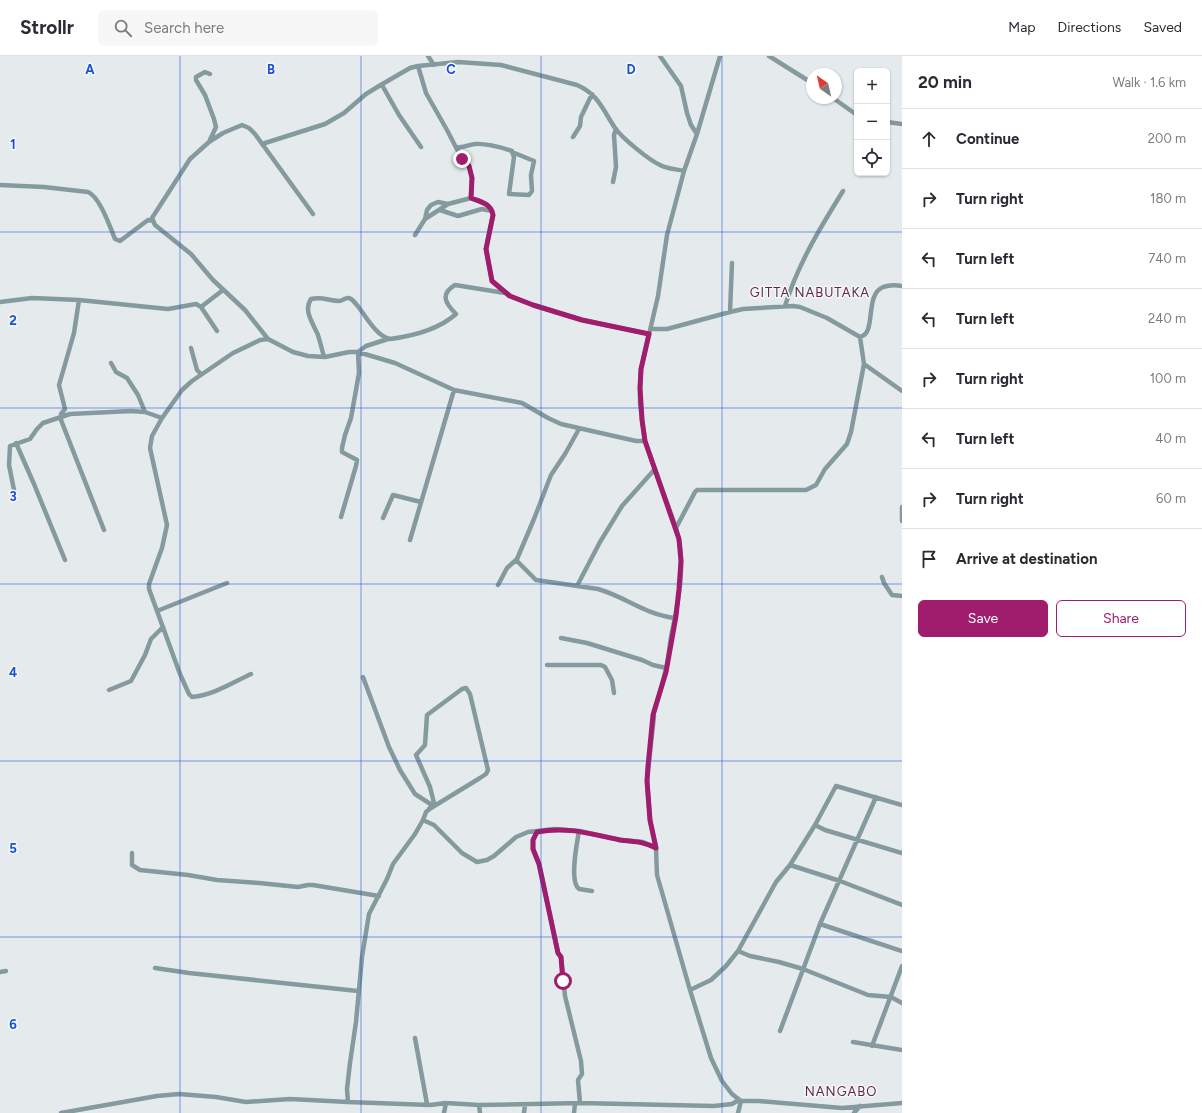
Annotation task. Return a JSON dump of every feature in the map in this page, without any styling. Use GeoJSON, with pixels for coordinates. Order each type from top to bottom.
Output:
{"type":"FeatureCollection","features":[{"type":"Feature","properties":{"kind":"street"},"geometry":{"type":"LineString","coordinates":[[428,56],[434,65]]}},
{"type":"Feature","properties":{"kind":"street"},"geometry":{"type":"LineString","coordinates":[[660,56],[681,86],[691,125],[697,134]]}},
{"type":"Feature","properties":{"kind":"street"},"geometry":{"type":"LineString","coordinates":[[720,56],[697,134],[684,171],[667,234],[664,261],[651,329],[641,369],[640,388],[645,441],[676,528],[679,539],[681,561],[675,618],[666,668],[653,715],[647,781],[650,820],[656,848],[657,875],[690,990],[716,1069],[727,1088],[740,1100]]}},
{"type":"Feature","properties":{"kind":"street"},"geometry":{"type":"LineString","coordinates":[[769,56],[806,79]]}},
{"type":"Feature","properties":{"kind":"street"},"geometry":{"type":"LineString","coordinates":[[262,144],[324,124],[344,113],[366,94],[410,68],[458,62],[501,65],[587,89],[602,107],[616,129],[637,150],[660,165],[684,171]]}},
{"type":"Feature","properties":{"kind":"street"},"geometry":{"type":"LineString","coordinates":[[418,66],[426,93],[462,159],[469,166],[472,178],[471,198]]}},
{"type":"Feature","properties":{"kind":"street"},"geometry":{"type":"LineString","coordinates":[[209,142],[216,127],[205,95],[196,80],[196,77],[205,72],[210,74]]}},
{"type":"Feature","properties":{"kind":"street"},"geometry":{"type":"LineString","coordinates":[[382,85],[399,115],[421,147]]}},
{"type":"Feature","properties":{"kind":"street"},"geometry":{"type":"LineString","coordinates":[[573,137],[580,126],[580,117],[592,94]]}},
{"type":"Feature","properties":{"kind":"street"},"geometry":{"type":"LineString","coordinates":[[841,104],[854,113]]}},
{"type":"Feature","properties":{"kind":"street"},"geometry":{"type":"LineString","coordinates":[[890,122],[902,124]]}},
{"type":"Feature","properties":{"kind":"street"},"geometry":{"type":"LineString","coordinates":[[313,214],[262,144],[249,128],[242,126],[223,133],[198,151],[184,168],[152,218],[155,225],[191,254],[223,290],[245,310],[268,339],[293,352],[308,356],[324,357],[349,352],[358,352],[395,363],[454,390],[522,403],[554,421],[579,429],[636,441],[645,441]]}},
{"type":"Feature","properties":{"kind":"street"},"geometry":{"type":"LineString","coordinates":[[613,182],[616,167],[614,135],[616,129]]}},
{"type":"Feature","properties":{"kind":"street"},"geometry":{"type":"LineString","coordinates":[[456,147],[463,148],[473,144],[484,144],[504,148],[534,161],[531,175],[532,191],[529,195],[509,194],[514,157],[512,152]]}},
{"type":"Feature","properties":{"kind":"street"},"geometry":{"type":"LineString","coordinates":[[0,185],[44,187],[88,192],[93,194],[117,241],[120,241],[148,220],[153,221]]}},
{"type":"Feature","properties":{"kind":"street"},"geometry":{"type":"LineString","coordinates":[[785,306],[797,272],[821,226],[843,191]]}},
{"type":"Feature","properties":{"kind":"street"},"geometry":{"type":"LineString","coordinates":[[424,219],[448,204],[471,198],[484,202],[492,211],[493,215],[486,249],[492,281],[489,290]]}},
{"type":"Feature","properties":{"kind":"street"},"geometry":{"type":"LineString","coordinates":[[415,235],[431,205],[438,202],[448,204]]}},
{"type":"Feature","properties":{"kind":"street"},"geometry":{"type":"LineString","coordinates":[[440,210],[458,216],[482,209],[492,211]]}},
{"type":"Feature","properties":{"kind":"street"},"geometry":{"type":"LineString","coordinates":[[730,312],[732,263]]}},
{"type":"Feature","properties":{"kind":"street"},"geometry":{"type":"LineString","coordinates":[[492,281],[506,293]]}},
{"type":"Feature","properties":{"kind":"street"},"geometry":{"type":"LineString","coordinates":[[358,352],[366,346],[421,332],[442,324],[450,319],[456,314],[449,307],[445,297],[446,292],[456,285],[506,293],[533,305],[566,316],[649,334]]}},
{"type":"Feature","properties":{"kind":"street"},"geometry":{"type":"LineString","coordinates":[[651,329],[667,329],[730,312],[785,306],[800,307],[841,325],[856,336],[860,337],[867,333],[872,306],[878,291],[888,286],[902,286]]}},
{"type":"Feature","properties":{"kind":"street"},"geometry":{"type":"LineString","coordinates":[[201,307],[223,290]]}},
{"type":"Feature","properties":{"kind":"street"},"geometry":{"type":"LineString","coordinates":[[0,302],[32,298],[79,300],[168,309],[196,304],[201,307],[217,331]]}},
{"type":"Feature","properties":{"kind":"street"},"geometry":{"type":"LineString","coordinates":[[324,357],[320,341],[308,315],[307,308],[311,299],[322,298],[340,301],[348,298],[353,300],[366,320],[385,338],[390,339]]}},
{"type":"Feature","properties":{"kind":"street"},"geometry":{"type":"LineString","coordinates":[[79,300],[74,333],[59,385],[64,409],[60,416],[104,530]]}},
{"type":"Feature","properties":{"kind":"street"},"geometry":{"type":"LineString","coordinates":[[260,340],[262,332]]}},
{"type":"Feature","properties":{"kind":"street"},"geometry":{"type":"LineString","coordinates":[[676,528],[697,490],[806,490],[816,485],[825,469],[847,444],[851,432],[864,364],[860,337]]}},
{"type":"Feature","properties":{"kind":"street"},"geometry":{"type":"LineString","coordinates":[[251,674],[202,696],[192,697],[188,692],[151,597],[149,584],[162,548],[167,525],[150,448],[152,436],[162,418],[182,390],[201,374],[233,353],[260,340],[268,339]]}},
{"type":"Feature","properties":{"kind":"street"},"geometry":{"type":"LineString","coordinates":[[191,348],[197,370],[201,374]]}},
{"type":"Feature","properties":{"kind":"street"},"geometry":{"type":"LineString","coordinates":[[341,517],[357,460],[342,452],[342,448],[351,418],[359,373],[358,352]]}},
{"type":"Feature","properties":{"kind":"street"},"geometry":{"type":"LineString","coordinates":[[111,363],[116,372],[127,378],[138,394],[145,412]]}},
{"type":"Feature","properties":{"kind":"street"},"geometry":{"type":"LineString","coordinates":[[864,364],[902,391]]}},
{"type":"Feature","properties":{"kind":"street"},"geometry":{"type":"LineString","coordinates":[[410,540],[454,390]]}},
{"type":"Feature","properties":{"kind":"street"},"geometry":{"type":"LineString","coordinates":[[14,490],[9,459],[10,446],[30,439],[41,424],[60,416],[82,412],[145,412],[162,418]]}},
{"type":"Feature","properties":{"kind":"street"},"geometry":{"type":"LineString","coordinates":[[498,585],[507,568],[516,560],[551,475],[579,429]]}},
{"type":"Feature","properties":{"kind":"street"},"geometry":{"type":"LineString","coordinates":[[16,443],[65,560]]}},
{"type":"Feature","properties":{"kind":"street"},"geometry":{"type":"LineString","coordinates":[[577,586],[600,542],[622,506],[655,469]]}},
{"type":"Feature","properties":{"kind":"street"},"geometry":{"type":"LineString","coordinates":[[383,518],[393,494],[421,502]]}},
{"type":"Feature","properties":{"kind":"street"},"geometry":{"type":"LineString","coordinates":[[902,507],[902,521]]}},
{"type":"Feature","properties":{"kind":"street"},"geometry":{"type":"LineString","coordinates":[[516,560],[536,580],[598,589],[608,592],[648,612],[662,617],[675,618]]}},
{"type":"Feature","properties":{"kind":"street"},"geometry":{"type":"LineString","coordinates":[[882,577],[892,595],[902,596]]}},
{"type":"Feature","properties":{"kind":"street"},"geometry":{"type":"LineString","coordinates":[[157,611],[227,583]]}},
{"type":"Feature","properties":{"kind":"street"},"geometry":{"type":"LineString","coordinates":[[109,690],[131,681],[145,655],[151,639],[163,627]]}},
{"type":"Feature","properties":{"kind":"street"},"geometry":{"type":"LineString","coordinates":[[561,638],[587,643],[666,668]]}},
{"type":"Feature","properties":{"kind":"street"},"geometry":{"type":"LineString","coordinates":[[547,665],[601,664],[605,666],[612,680],[614,693]]}},
{"type":"Feature","properties":{"kind":"street"},"geometry":{"type":"LineString","coordinates":[[363,677],[389,747],[400,770],[415,794],[430,807]]}},
{"type":"Feature","properties":{"kind":"street"},"geometry":{"type":"LineString","coordinates":[[348,1102],[348,1078],[369,914],[379,896],[393,864],[415,834],[426,812],[430,807],[434,803],[430,787],[416,755],[425,745],[427,715],[462,689],[466,688],[470,694],[488,770],[486,774],[480,778],[430,807]]}},
{"type":"Feature","properties":{"kind":"street"},"geometry":{"type":"LineString","coordinates":[[690,990],[711,980],[726,966],[738,951],[776,882],[790,865],[815,825],[836,786],[902,805]]}},
{"type":"Feature","properties":{"kind":"street"},"geometry":{"type":"LineString","coordinates":[[780,1031],[820,924],[876,797]]}},
{"type":"Feature","properties":{"kind":"street"},"geometry":{"type":"LineString","coordinates":[[423,820],[434,824],[462,853],[477,862],[488,860],[516,837],[528,832],[554,829],[579,831],[621,840],[643,842],[656,848]]}},
{"type":"Feature","properties":{"kind":"street"},"geometry":{"type":"LineString","coordinates":[[815,825],[857,840],[902,853]]}},
{"type":"Feature","properties":{"kind":"street"},"geometry":{"type":"LineString","coordinates":[[579,831],[574,856],[575,885],[579,889],[592,891]]}},
{"type":"Feature","properties":{"kind":"street"},"geometry":{"type":"LineString","coordinates":[[537,832],[533,840],[533,849],[539,864],[558,953],[561,957],[565,996],[581,1061],[582,1074],[578,1080],[577,1104],[574,1113]]}},
{"type":"Feature","properties":{"kind":"street"},"geometry":{"type":"LineString","coordinates":[[132,852],[132,865],[140,870],[188,875],[217,880],[298,887],[313,885],[379,896]]}},
{"type":"Feature","properties":{"kind":"street"},"geometry":{"type":"LineString","coordinates":[[790,865],[840,881],[902,905]]}},
{"type":"Feature","properties":{"kind":"street"},"geometry":{"type":"LineString","coordinates":[[820,924],[902,951]]}},
{"type":"Feature","properties":{"kind":"street"},"geometry":{"type":"LineString","coordinates":[[738,951],[750,956],[779,962],[803,970],[868,995],[891,997],[902,1003]]}},
{"type":"Feature","properties":{"kind":"street"},"geometry":{"type":"LineString","coordinates":[[872,1046],[902,966]]}},
{"type":"Feature","properties":{"kind":"street"},"geometry":{"type":"LineString","coordinates":[[154,968],[358,991]]}},
{"type":"Feature","properties":{"kind":"street"},"geometry":{"type":"LineString","coordinates":[[0,972],[6,970]]}},
{"type":"Feature","properties":{"kind":"street"},"geometry":{"type":"LineString","coordinates":[[415,1038],[427,1104]]}},
{"type":"Feature","properties":{"kind":"street"},"geometry":{"type":"LineString","coordinates":[[853,1042],[902,1050]]}},
{"type":"Feature","properties":{"kind":"street"},"geometry":{"type":"LineString","coordinates":[[61,1113],[157,1096],[179,1094],[216,1097],[246,1102],[290,1100],[479,1105],[577,1104],[714,1106],[732,1104],[740,1100],[842,1108],[902,1103]]}},
{"type":"Feature","properties":{"kind":"street"},"geometry":{"type":"LineString","coordinates":[[738,1113],[740,1100]]}},
{"type":"Feature","properties":{"kind":"street"},"geometry":{"type":"LineString","coordinates":[[444,1113],[446,1103]]}},
{"type":"Feature","properties":{"kind":"street"},"geometry":{"type":"LineString","coordinates":[[479,1105],[480,1113]]}},
{"type":"Feature","properties":{"kind":"street"},"geometry":{"type":"LineString","coordinates":[[524,1113],[525,1105]]}},
{"type":"Feature","properties":{"kind":"street"},"geometry":{"type":"LineString","coordinates":[[854,1113],[860,1106]]}},
{"type":"Feature","properties":{"kind":"street"},"geometry":{"type":"LineString","coordinates":[[842,1108],[845,1113]]}},
{"type":"Feature","properties":{"kind":"district","name":"GITTA NABUTAKA"},"geometry":{"type":"Point","coordinates":[810,292]}},
{"type":"Feature","properties":{"kind":"district","name":"NANGABO"},"geometry":{"type":"Point","coordinates":[841,1091]}},
{"type":"Feature","properties":{"kind":"route"},"geometry":{"type":"LineString","coordinates":[[462,159],[469,166],[472,178],[471,198],[484,202],[492,211],[493,215],[486,249],[492,281],[510,296],[533,305],[582,320],[649,334],[641,369],[640,388],[640,402],[645,441],[679,539],[681,561],[676,616],[666,672],[653,715],[648,766],[647,781],[650,820],[656,848],[643,842],[621,840],[579,831],[561,829],[537,832],[533,840],[533,849],[539,864],[558,953],[561,957],[563,981]]}}]}
